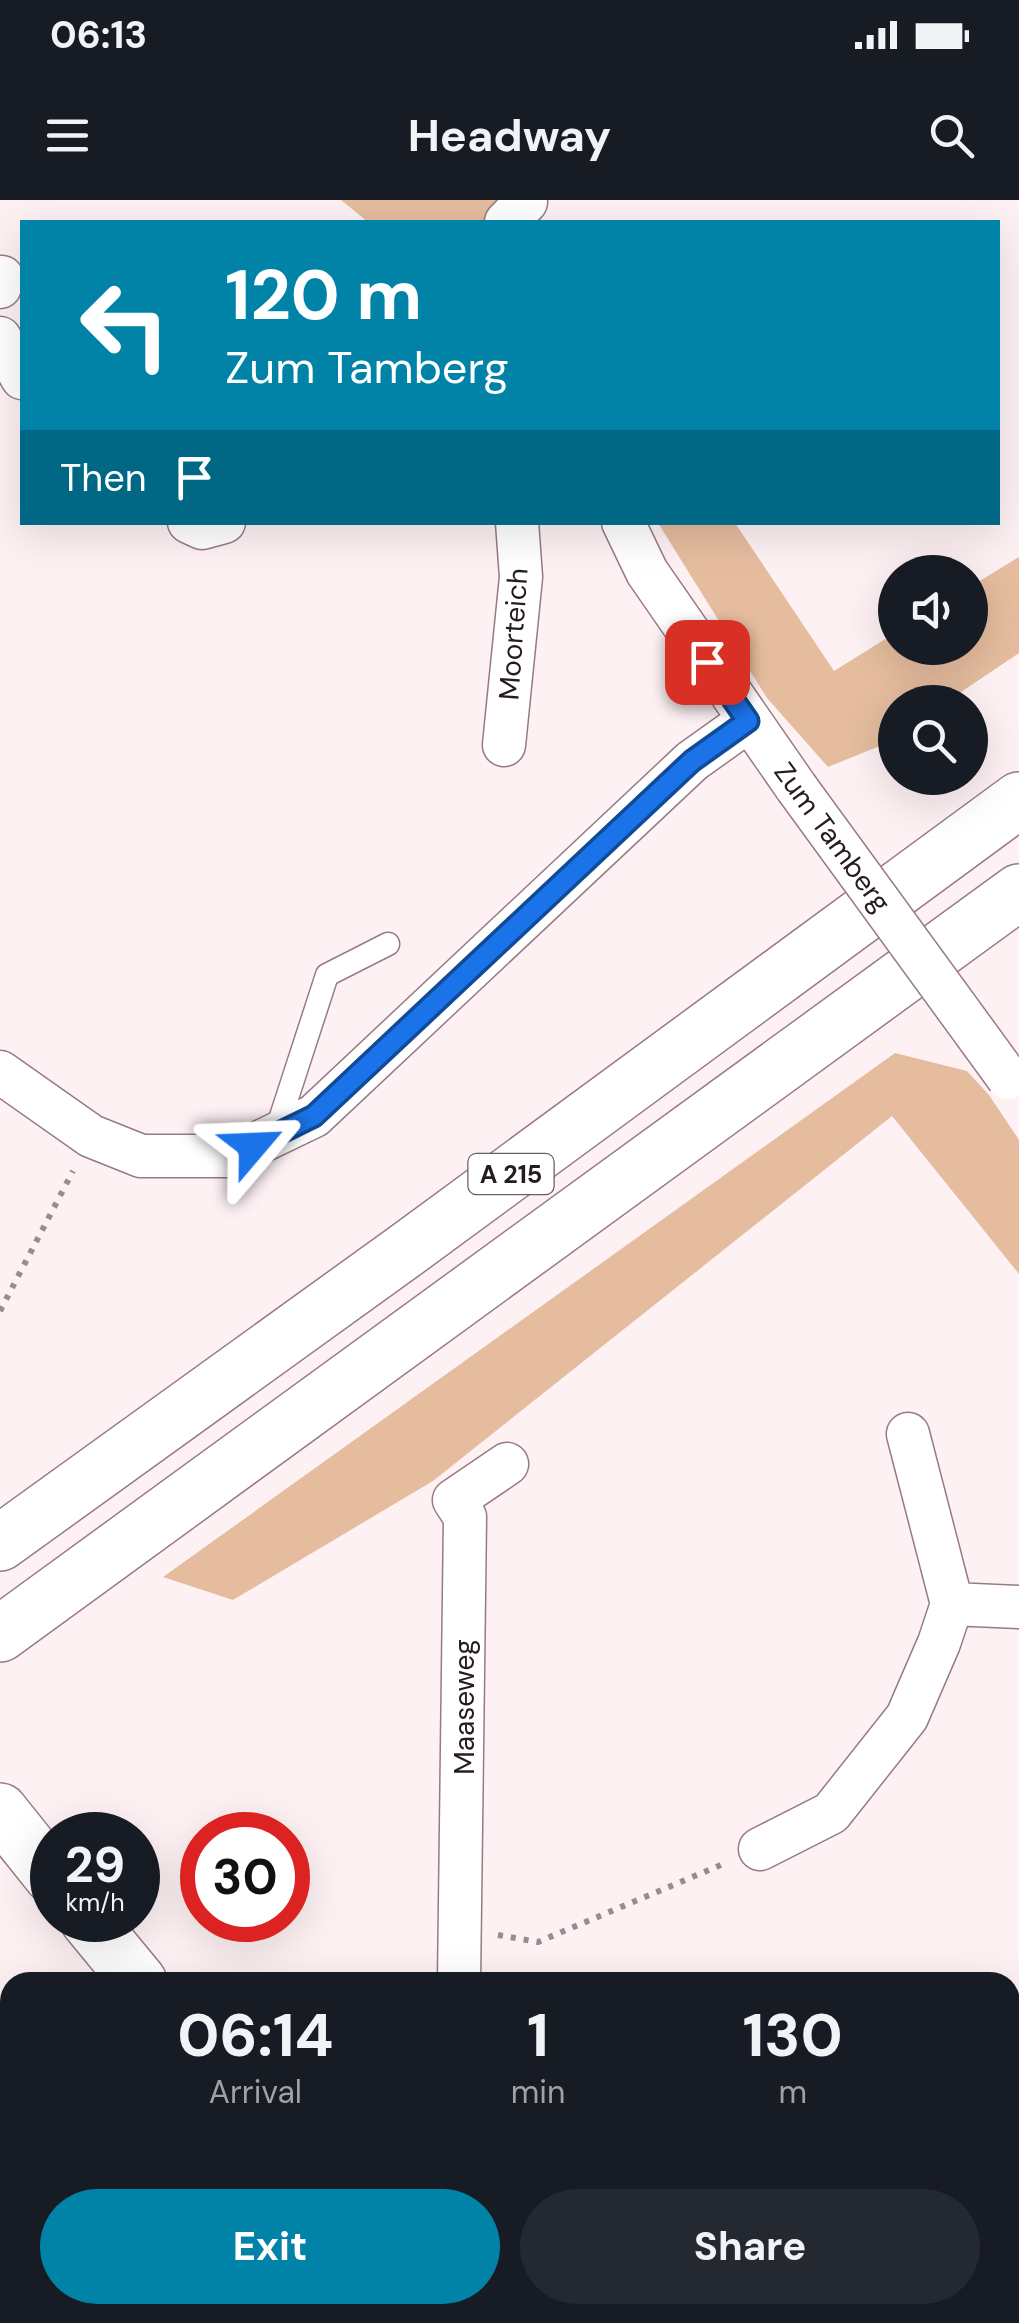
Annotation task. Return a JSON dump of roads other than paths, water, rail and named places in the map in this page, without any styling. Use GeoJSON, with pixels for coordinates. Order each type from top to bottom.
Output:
{"type":"FeatureCollection","features":[{"type":"Feature","properties":{"kind":"main road","name":"A 215"},"geometry":{"type":"LineString","coordinates":[[0,1543],[1019,800]]}},
{"type":"Feature","properties":{"kind":"main road","name":"A 215"},"geometry":{"type":"LineString","coordinates":[[0,1634],[1019,892]]}},
{"type":"Feature","properties":{"kind":"main road"},"geometry":{"type":"LineString","coordinates":[[4,1826],[30,1853]]}},
{"type":"Feature","properties":{"kind":"main road"},"geometry":{"type":"LineString","coordinates":[[106,1942],[131,1972]]}},
{"type":"Feature","properties":{"kind":"street"},"geometry":{"type":"LineString","coordinates":[[0,338],[20,374]]}},
{"type":"Feature","properties":{"kind":"street","name":"Moorteich"},"geometry":{"type":"LineString","coordinates":[[504,745],[521,577],[517,525]]}},
{"type":"Feature","properties":{"kind":"street","name":"Zum Tamberg"},"geometry":{"type":"LineString","coordinates":[[624,525],[646,572],[748,721],[1014,1087]]}},
{"type":"Feature","properties":{"kind":"street"},"geometry":{"type":"LineString","coordinates":[[0,1072],[91,1136],[141,1156],[231,1156],[314,1116],[692,761],[748,721]]}},
{"type":"Feature","properties":{"kind":"street"},"geometry":{"type":"LineString","coordinates":[[760,1848],[831,1813],[906,1717],[939,1643],[952,1604],[908,1434]]}},
{"type":"Feature","properties":{"kind":"street","name":"Maaseweg"},"geometry":{"type":"LineString","coordinates":[[459,1972],[465,1517],[454,1500],[508,1464]]}},
{"type":"Feature","properties":{"kind":"street"},"geometry":{"type":"LineString","coordinates":[[952,1604],[1019,1607]]}},
{"type":"Feature","properties":{"kind":"lane"},"geometry":{"type":"LineString","coordinates":[[275,1135],[328,976],[388,944]]}}]}
